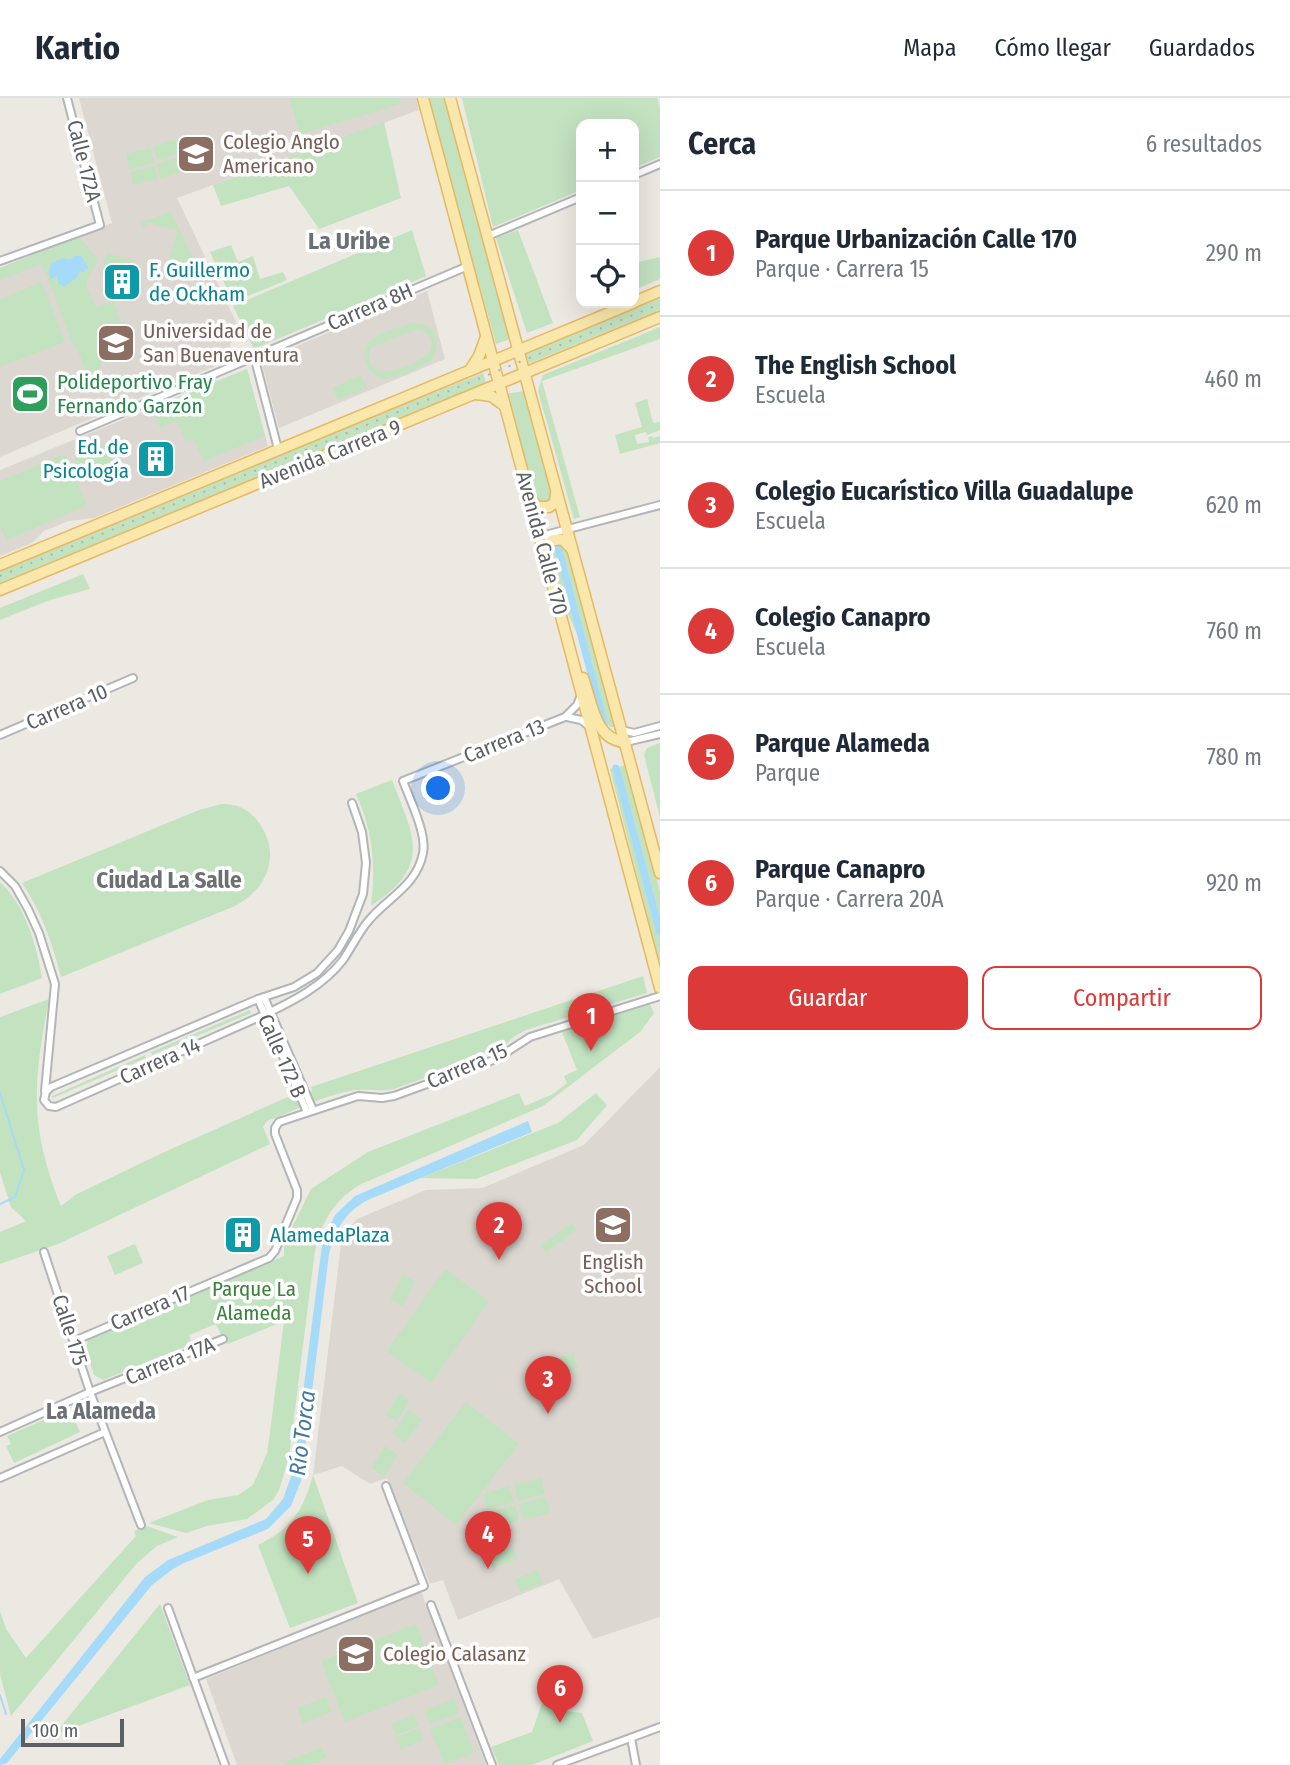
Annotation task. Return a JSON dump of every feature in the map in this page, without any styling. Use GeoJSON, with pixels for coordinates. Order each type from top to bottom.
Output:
{"type":"FeatureCollection","features":[{"type":"Feature","properties":{"kind":"main road","name":"Avenida Calle 170"},"geometry":{"type":"LineString","coordinates":[[423,98],[660,988]]}},
{"type":"Feature","properties":{"kind":"main road","name":"Avenida Calle 170"},"geometry":{"type":"LineString","coordinates":[[450,98],[660,873]]}},
{"type":"Feature","properties":{"kind":"main road","name":"Avenida Carrera 9"},"geometry":{"type":"LineString","coordinates":[[639,300],[660,291]]}},
{"type":"Feature","properties":{"kind":"main road","name":"Avenida Carrera 9"},"geometry":{"type":"LineString","coordinates":[[0,565],[619,308]]}},
{"type":"Feature","properties":{"kind":"main road","name":"Avenida Carrera 9"},"geometry":{"type":"LineString","coordinates":[[0,590],[660,317]]}},
{"type":"Feature","properties":{"kind":"main road"},"geometry":{"type":"LineString","coordinates":[[470,370],[479,356],[486,336]]}},
{"type":"Feature","properties":{"kind":"main road"},"geometry":{"type":"LineString","coordinates":[[476,394],[491,396],[505,406]]}},
{"type":"Feature","properties":{"kind":"main road"},"geometry":{"type":"LineString","coordinates":[[529,494],[538,507],[549,507],[556,499],[555,484]]}},
{"type":"Feature","properties":{"kind":"main road"},"geometry":{"type":"LineString","coordinates":[[545,555],[546,545],[558,539],[567,542],[574,553]]}},
{"type":"Feature","properties":{"kind":"main road"},"geometry":{"type":"LineString","coordinates":[[566,635],[601,730],[615,741],[626,743]]}},
{"type":"Feature","properties":{"kind":"street","name":"Calle 172A"},"geometry":{"type":"LineString","coordinates":[[0,261],[100,225],[68,98]]}},
{"type":"Feature","properties":{"kind":"street"},"geometry":{"type":"LineString","coordinates":[[639,173],[660,164]]}},
{"type":"Feature","properties":{"kind":"street"},"geometry":{"type":"LineString","coordinates":[[488,236],[576,199]]}},
{"type":"Feature","properties":{"kind":"street","name":"Carrera 8H"},"geometry":{"type":"LineString","coordinates":[[80,431],[468,266]]}},
{"type":"Feature","properties":{"kind":"street"},"geometry":{"type":"LineString","coordinates":[[254,356],[278,449]]}},
{"type":"Feature","properties":{"kind":"street"},"geometry":{"type":"LineString","coordinates":[[541,540],[567,529],[660,505]]}},
{"type":"Feature","properties":{"kind":"street","name":"Carrera 10"},"geometry":{"type":"LineString","coordinates":[[0,735],[133,678]]}},
{"type":"Feature","properties":{"kind":"street","name":"Carrera 13"},"geometry":{"type":"LineString","coordinates":[[369,920],[412,879],[424,852],[424,838],[403,781],[565,717],[577,705],[581,692]]}},
{"type":"Feature","properties":{"kind":"street","name":"Carrera 13"},"geometry":{"type":"LineString","coordinates":[[565,717],[581,720],[591,727]]}},
{"type":"Feature","properties":{"kind":"street"},"geometry":{"type":"LineString","coordinates":[[622,730],[634,733],[660,726]]}},
{"type":"Feature","properties":{"kind":"street"},"geometry":{"type":"LineString","coordinates":[[626,743],[660,734]]}},
{"type":"Feature","properties":{"kind":"street"},"geometry":{"type":"LineString","coordinates":[[44,1100],[51,1087],[261,998],[294,987],[317,973],[338,950],[349,931],[363,894],[366,863],[362,832],[352,803]]}},
{"type":"Feature","properties":{"kind":"street"},"geometry":{"type":"LineString","coordinates":[[0,871],[15,886],[28,909],[39,933],[55,984],[44,1100]]}},
{"type":"Feature","properties":{"kind":"street"},"geometry":{"type":"LineString","coordinates":[[349,931],[369,920]]}},
{"type":"Feature","properties":{"kind":"street","name":"Carrera 14"},"geometry":{"type":"LineString","coordinates":[[44,1100],[49,1106],[56,1107],[298,999],[342,962],[369,920]]}},
{"type":"Feature","properties":{"kind":"street","name":"Carrera 15"},"geometry":{"type":"LineString","coordinates":[[275,1128],[279,1122],[358,1096],[394,1096],[496,1059],[530,1037],[660,996]]}},
{"type":"Feature","properties":{"kind":"street","name":"Calle 172 B"},"geometry":{"type":"LineString","coordinates":[[261,998],[310,1111]]}},
{"type":"Feature","properties":{"kind":"street","name":"Carrera 17"},"geometry":{"type":"LineString","coordinates":[[74,1341],[269,1258],[275,1251],[297,1198],[297,1190],[275,1128]]}},
{"type":"Feature","properties":{"kind":"street","name":"Calle 175"},"geometry":{"type":"LineString","coordinates":[[44,1252],[90,1392],[141,1525]]}},
{"type":"Feature","properties":{"kind":"street","name":"Carrera 17A"},"geometry":{"type":"LineString","coordinates":[[0,1432],[90,1392],[223,1339]]}},
{"type":"Feature","properties":{"kind":"street"},"geometry":{"type":"LineString","coordinates":[[0,1478],[105,1432]]}},
{"type":"Feature","properties":{"kind":"street"},"geometry":{"type":"LineString","coordinates":[[193,1678],[424,1586],[386,1486]]}},
{"type":"Feature","properties":{"kind":"street"},"geometry":{"type":"LineString","coordinates":[[431,1605],[492,1765]]}},
{"type":"Feature","properties":{"kind":"street"},"geometry":{"type":"LineString","coordinates":[[168,1608],[225,1765]]}},
{"type":"Feature","properties":{"kind":"street"},"geometry":{"type":"LineString","coordinates":[[558,1765],[660,1727]]}},
{"type":"Feature","properties":{"kind":"street"},"geometry":{"type":"LineString","coordinates":[[631,1738],[635,1765]]}},
{"type":"Feature","properties":{"kind":"shaded area","name":"Universidad de San Buenaventura"},"geometry":{"type":"Polygon","coordinates":[[[79,98],[416,98],[419,110],[177,198],[237,324],[225,362],[0,457],[0,268],[112,223],[79,98]]]}},
{"type":"Feature","properties":{"kind":"shaded area"},"geometry":{"type":"Polygon","coordinates":[[[427,291],[445,359],[279,428],[261,361],[427,291]]]}},
{"type":"Feature","properties":{"kind":"shaded area"},"geometry":{"type":"Polygon","coordinates":[[[247,369],[268,446],[94,518],[69,521],[44,531],[32,543],[0,556],[0,470],[247,369]]]}},
{"type":"Feature","properties":{"kind":"shaded area"},"geometry":{"type":"Polygon","coordinates":[[[660,1067],[660,1617],[593,1639],[559,1579],[458,1620],[443,1580],[430,1584],[387,1478],[370,1484],[342,1466],[313,1475],[342,1236],[357,1219],[426,1190],[482,1188],[584,1145],[660,1067]]]}},
{"type":"Feature","properties":{"kind":"shaded area","name":"Colegio Calasanz"},"geometry":{"type":"Polygon","coordinates":[[[421,1591],[486,1765],[237,1765],[206,1679],[421,1591]]]}},
{"type":"Feature","properties":{"kind":"green space"},"geometry":{"type":"Polygon","coordinates":[[[289,98],[399,98],[401,104],[300,134],[289,98]]]}},
{"type":"Feature","properties":{"kind":"green space"},"geometry":{"type":"Polygon","coordinates":[[[427,98],[447,98],[510,339],[496,344],[427,98]]]}},
{"type":"Feature","properties":{"kind":"green space"},"geometry":{"type":"Polygon","coordinates":[[[462,98],[657,98],[660,108],[660,157],[639,166],[639,119],[576,119],[576,192],[493,227],[462,98]]]}},
{"type":"Feature","properties":{"kind":"green space"},"geometry":{"type":"Polygon","coordinates":[[[384,122],[401,198],[319,229],[289,186],[221,206],[213,185],[384,122]]]}},
{"type":"Feature","properties":{"kind":"green space"},"geometry":{"type":"Polygon","coordinates":[[[179,139],[183,153],[157,160],[153,146],[179,139]]]}},
{"type":"Feature","properties":{"kind":"green space"},"geometry":{"type":"Polygon","coordinates":[[[150,148],[154,163],[129,169],[126,154],[150,148]]]}},
{"type":"Feature","properties":{"kind":"green space"},"geometry":{"type":"Polygon","coordinates":[[[182,156],[186,171],[160,178],[156,164],[182,156]]]}},
{"type":"Feature","properties":{"kind":"green space"},"geometry":{"type":"Polygon","coordinates":[[[155,166],[158,179],[133,185],[130,172],[155,166]]]}},
{"type":"Feature","properties":{"kind":"green space"},"geometry":{"type":"Polygon","coordinates":[[[171,212],[201,274],[168,261],[178,231],[149,223],[143,227],[140,222],[171,212]]]}},
{"type":"Feature","properties":{"kind":"green space"},"geometry":{"type":"Polygon","coordinates":[[[412,230],[426,276],[254,349],[233,306],[412,230]]]}},
{"type":"Feature","properties":{"kind":"green space"},"geometry":{"type":"Polygon","coordinates":[[[518,230],[553,323],[527,333],[496,238],[518,230]]]}},
{"type":"Feature","properties":{"kind":"green space"},"geometry":{"type":"Polygon","coordinates":[[[79,236],[96,258],[98,257],[86,285],[96,307],[113,301],[129,340],[118,345],[114,338],[96,347],[102,367],[88,374],[73,345],[42,264],[0,280],[0,268],[79,236]],[[70,261],[53,276],[57,276],[64,287],[77,277],[81,269],[86,271],[70,261]]]}},
{"type":"Feature","properties":{"kind":"green space"},"geometry":{"type":"Polygon","coordinates":[[[231,245],[238,262],[253,256],[260,279],[283,272],[287,280],[233,302],[210,252],[231,245]]]}},
{"type":"Feature","properties":{"kind":"green space"},"geometry":{"type":"Polygon","coordinates":[[[107,253],[135,261],[99,276],[107,253]]]}},
{"type":"Feature","properties":{"kind":"green space"},"geometry":{"type":"Polygon","coordinates":[[[660,257],[660,279],[639,288],[639,262],[660,257]]]}},
{"type":"Feature","properties":{"kind":"green space"},"geometry":{"type":"Polygon","coordinates":[[[42,282],[65,342],[0,367],[0,299],[42,282]]]}},
{"type":"Feature","properties":{"kind":"green space"},"geometry":{"type":"Polygon","coordinates":[[[660,296],[660,310],[527,362],[525,353],[632,308],[639,308],[639,305],[660,296]]]}},
{"type":"Feature","properties":{"kind":"green space"},"geometry":{"type":"Polygon","coordinates":[[[411,323],[426,325],[436,336],[433,359],[404,374],[386,379],[375,375],[370,371],[365,359],[370,341],[389,330],[411,323]],[[418,329],[372,347],[369,356],[371,364],[376,369],[390,371],[422,358],[428,354],[432,342],[418,329]]]}},
{"type":"Feature","properties":{"kind":"green space"},"geometry":{"type":"Polygon","coordinates":[[[660,327],[660,339],[542,381],[580,517],[574,519],[538,391],[543,375],[660,327]]]}},
{"type":"Feature","properties":{"kind":"green space"},"geometry":{"type":"Polygon","coordinates":[[[247,369],[265,436],[204,461],[193,439],[186,442],[177,421],[160,428],[150,408],[247,369]]]}},
{"type":"Feature","properties":{"kind":"green space"},"geometry":{"type":"Polygon","coordinates":[[[483,373],[486,383],[0,584],[0,570],[483,373]]]}},
{"type":"Feature","properties":{"kind":"green space"},"geometry":{"type":"Polygon","coordinates":[[[361,375],[367,388],[338,400],[332,388],[361,375]]]}},
{"type":"Feature","properties":{"kind":"green space"},"geometry":{"type":"Polygon","coordinates":[[[525,391],[554,496],[551,503],[538,505],[505,394],[525,391]]]}},
{"type":"Feature","properties":{"kind":"green space"},"geometry":{"type":"Polygon","coordinates":[[[647,399],[653,423],[660,422],[660,430],[647,435],[646,432],[635,435],[637,444],[649,442],[648,437],[652,436],[660,436],[660,443],[620,454],[615,435],[642,427],[635,403],[647,399]]]}},
{"type":"Feature","properties":{"kind":"green space"},"geometry":{"type":"Polygon","coordinates":[[[105,444],[114,465],[83,479],[74,458],[105,444]]]}},
{"type":"Feature","properties":{"kind":"green space"},"geometry":{"type":"Polygon","coordinates":[[[65,454],[87,506],[6,540],[0,526],[0,481],[65,454]]]}},
{"type":"Feature","properties":{"kind":"green space"},"geometry":{"type":"Polygon","coordinates":[[[560,542],[566,549],[619,727],[610,727],[599,715],[577,634],[565,607],[551,552],[552,546],[560,542]]]}},
{"type":"Feature","properties":{"kind":"green space"},"geometry":{"type":"Polygon","coordinates":[[[83,574],[90,589],[50,600],[0,620],[0,608],[83,574]]]}},
{"type":"Feature","properties":{"kind":"green space"},"geometry":{"type":"Polygon","coordinates":[[[660,743],[660,817],[644,755],[647,748],[660,743]]]}},
{"type":"Feature","properties":{"kind":"green space"},"geometry":{"type":"Polygon","coordinates":[[[626,765],[660,891],[660,966],[610,769],[626,765]]]}},
{"type":"Feature","properties":{"kind":"green space"},"geometry":{"type":"Polygon","coordinates":[[[392,780],[411,835],[411,863],[404,877],[391,891],[371,906],[372,849],[356,794],[392,780]]]}},
{"type":"Feature","properties":{"kind":"green space"},"geometry":{"type":"Polygon","coordinates":[[[222,804],[234,805],[248,811],[266,835],[270,859],[268,870],[255,890],[235,906],[61,977],[46,928],[22,883],[199,810],[222,804]]]}},
{"type":"Feature","properties":{"kind":"green space"},"geometry":{"type":"Polygon","coordinates":[[[0,882],[23,914],[37,952],[42,978],[0,994],[0,882]]]}},
{"type":"Feature","properties":{"kind":"green space"},"geometry":{"type":"Polygon","coordinates":[[[643,976],[647,993],[526,1030],[498,1051],[394,1089],[340,1093],[267,1121],[263,1127],[270,1144],[58,1244],[0,1264],[0,1232],[26,1221],[11,1207],[0,1172],[0,1017],[49,999],[39,1062],[37,1114],[44,1155],[61,1206],[75,1195],[160,1154],[290,1096],[304,1100],[312,1091],[311,1087],[643,976]]]}},
{"type":"Feature","properties":{"kind":"green space","name":"Parque La Alameda"},"geometry":{"type":"Polygon","coordinates":[[[650,1004],[654,1013],[640,1032],[543,1106],[359,1185],[336,1205],[325,1221],[315,1250],[289,1457],[279,1490],[273,1500],[247,1519],[207,1526],[186,1533],[149,1523],[208,1500],[238,1495],[253,1485],[267,1453],[284,1321],[228,1344],[216,1324],[189,1335],[192,1344],[103,1380],[94,1375],[86,1350],[88,1339],[284,1256],[284,1244],[311,1189],[368,1152],[519,1093],[525,1106],[553,1094],[567,1083],[564,1076],[577,1070],[562,1032],[650,1004]]]}},
{"type":"Feature","properties":{"kind":"green space"},"geometry":{"type":"Polygon","coordinates":[[[250,1010],[251,1013],[152,1055],[151,1052],[250,1010]]]}},
{"type":"Feature","properties":{"kind":"green space"},"geometry":{"type":"Polygon","coordinates":[[[145,1055],[146,1058],[53,1098],[52,1096],[145,1055]]]}},
{"type":"Feature","properties":{"kind":"green space"},"geometry":{"type":"Polygon","coordinates":[[[596,1093],[607,1105],[577,1140],[476,1179],[421,1178],[558,1123],[596,1093]]]}},
{"type":"Feature","properties":{"kind":"green space"},"geometry":{"type":"Polygon","coordinates":[[[572,1223],[577,1230],[565,1238],[561,1233],[565,1239],[546,1252],[541,1245],[572,1223]]]}},
{"type":"Feature","properties":{"kind":"green space"},"geometry":{"type":"Polygon","coordinates":[[[135,1244],[143,1263],[115,1275],[107,1256],[135,1244]]]}},
{"type":"Feature","properties":{"kind":"green space"},"geometry":{"type":"Polygon","coordinates":[[[445,1269],[489,1301],[431,1383],[387,1351],[445,1269]]]}},
{"type":"Feature","properties":{"kind":"green space"},"geometry":{"type":"Polygon","coordinates":[[[402,1275],[415,1281],[403,1306],[390,1300],[402,1275]]]}},
{"type":"Feature","properties":{"kind":"green space"},"geometry":{"type":"Polygon","coordinates":[[[573,1353],[578,1368],[550,1378],[545,1364],[573,1353]]]}},
{"type":"Feature","properties":{"kind":"green space"},"geometry":{"type":"Polygon","coordinates":[[[399,1393],[410,1400],[397,1421],[386,1415],[399,1393]]]}},
{"type":"Feature","properties":{"kind":"green space"},"geometry":{"type":"Polygon","coordinates":[[[466,1402],[519,1444],[456,1525],[403,1483],[466,1402]]]}},
{"type":"Feature","properties":{"kind":"green space"},"geometry":{"type":"Polygon","coordinates":[[[409,1409],[422,1419],[405,1443],[392,1433],[409,1409]]]}},
{"type":"Feature","properties":{"kind":"green space"},"geometry":{"type":"Polygon","coordinates":[[[66,1410],[69,1418],[73,1417],[80,1432],[14,1463],[6,1446],[11,1444],[7,1436],[66,1410]]]}},
{"type":"Feature","properties":{"kind":"green space"},"geometry":{"type":"Polygon","coordinates":[[[385,1446],[398,1455],[384,1477],[371,1468],[385,1446]]]}},
{"type":"Feature","properties":{"kind":"green space"},"geometry":{"type":"Polygon","coordinates":[[[313,1475],[358,1603],[290,1628],[258,1545],[280,1532],[295,1517],[305,1499],[313,1475]]]}},
{"type":"Feature","properties":{"kind":"green space"},"geometry":{"type":"Polygon","coordinates":[[[541,1478],[545,1494],[518,1501],[514,1485],[541,1478]]]}},
{"type":"Feature","properties":{"kind":"green space"},"geometry":{"type":"Polygon","coordinates":[[[509,1486],[514,1502],[487,1509],[483,1494],[509,1486]]]}},
{"type":"Feature","properties":{"kind":"green space"},"geometry":{"type":"Polygon","coordinates":[[[546,1497],[550,1513],[524,1520],[519,1504],[546,1497]]]}},
{"type":"Feature","properties":{"kind":"green space"},"geometry":{"type":"Polygon","coordinates":[[[515,1505],[519,1521],[493,1528],[488,1512],[515,1505]]]}},
{"type":"Feature","properties":{"kind":"green space"},"geometry":{"type":"Polygon","coordinates":[[[147,1526],[178,1537],[157,1546],[137,1563],[11,1716],[0,1674],[0,1611],[6,1629],[26,1658],[136,1536],[134,1531],[147,1526]]]}},
{"type":"Feature","properties":{"kind":"green space"},"geometry":{"type":"Polygon","coordinates":[[[513,1547],[518,1559],[493,1568],[488,1556],[513,1547]]]}},
{"type":"Feature","properties":{"kind":"green space"},"geometry":{"type":"Polygon","coordinates":[[[538,1570],[543,1584],[520,1592],[515,1579],[538,1570]]]}},
{"type":"Feature","properties":{"kind":"green space"},"geometry":{"type":"Polygon","coordinates":[[[160,1604],[190,1685],[54,1735],[160,1604]]]}},
{"type":"Feature","properties":{"kind":"green space"},"geometry":{"type":"Polygon","coordinates":[[[416,1624],[439,1685],[345,1722],[321,1661],[416,1624]]]}},
{"type":"Feature","properties":{"kind":"green space"},"geometry":{"type":"Polygon","coordinates":[[[550,1680],[565,1711],[582,1713],[593,1741],[532,1765],[499,1765],[491,1747],[532,1732],[550,1680]]]}},
{"type":"Feature","properties":{"kind":"green space"},"geometry":{"type":"Polygon","coordinates":[[[326,1697],[332,1712],[303,1723],[297,1708],[326,1697]]]}},
{"type":"Feature","properties":{"kind":"green space"},"geometry":{"type":"Polygon","coordinates":[[[454,1699],[459,1713],[430,1724],[425,1710],[454,1699]]]}},
{"type":"Feature","properties":{"kind":"green space"},"geometry":{"type":"Polygon","coordinates":[[[414,1715],[419,1726],[396,1735],[391,1724],[414,1715]]]}},
{"type":"Feature","properties":{"kind":"green space"},"geometry":{"type":"Polygon","coordinates":[[[461,1717],[474,1753],[444,1764],[430,1729],[461,1717]]]}},
{"type":"Feature","properties":{"kind":"green space"},"geometry":{"type":"Polygon","coordinates":[[[419,1728],[424,1740],[401,1749],[396,1737],[419,1728]]]}},
{"type":"Feature","properties":{"kind":"green space"},"geometry":{"type":"Polygon","coordinates":[[[322,1747],[326,1758],[309,1765],[284,1763],[322,1747]]]}},
{"type":"Feature","properties":{"kind":"water"},"geometry":{"type":"Polygon","coordinates":[[[74,256],[81,256],[88,267],[83,273],[81,270],[77,277],[64,287],[58,283],[57,276],[51,279],[51,263],[64,258],[70,260],[74,256]]]}},
{"type":"Feature","properties":{"kind":"water","name":"Río Torca"},"geometry":{"type":"Polygon","coordinates":[[[528,1121],[532,1132],[370,1199],[348,1215],[338,1229],[329,1254],[301,1481],[291,1506],[268,1529],[184,1563],[152,1585],[7,1763],[0,1765],[0,1759],[145,1577],[168,1560],[266,1519],[283,1499],[293,1471],[321,1253],[324,1238],[335,1215],[355,1196],[528,1121]]]}},
{"type":"Feature","properties":{"kind":"waterway"},"geometry":{"type":"LineString","coordinates":[[557,544],[604,723]]}},
{"type":"Feature","properties":{"kind":"waterway"},"geometry":{"type":"LineString","coordinates":[[616,768],[660,932]]}},
{"type":"Feature","properties":{"kind":"waterway"},"geometry":{"type":"LineString","coordinates":[[0,1093],[24,1170],[15,1197],[0,1204]]}},
{"type":"Feature","properties":{"kind":"waterway"},"geometry":{"type":"LineString","coordinates":[[0,1695],[6,1714]]}},
{"type":"Feature","properties":{"kind":"railway"},"geometry":{"type":"LineString","coordinates":[[0,576],[660,304]]}},
{"type":"Feature","properties":{"kind":"place","name":"Colegio Anglo Americano"},"geometry":{"type":"Point","coordinates":[196,154]}},
{"type":"Feature","properties":{"kind":"place","name":"F. Guillermo de Ockham"},"geometry":{"type":"Point","coordinates":[122,282]}},
{"type":"Feature","properties":{"kind":"place","name":"Universidad de San Buenaventura"},"geometry":{"type":"Point","coordinates":[116,343]}},
{"type":"Feature","properties":{"kind":"place","name":"Polideportivo Fray Fernando Garzón"},"geometry":{"type":"Point","coordinates":[30,394]}},
{"type":"Feature","properties":{"kind":"place","name":"Ed. de Psicología"},"geometry":{"type":"Point","coordinates":[156,459]}},
{"type":"Feature","properties":{"kind":"place","name":"Parque Urbanización Calle 170"},"geometry":{"type":"Point","coordinates":[591,1051]}},
{"type":"Feature","properties":{"kind":"place","name":"English School"},"geometry":{"type":"Point","coordinates":[613,1225]}},
{"type":"Feature","properties":{"kind":"place","name":"AlamedaPlaza"},"geometry":{"type":"Point","coordinates":[243,1235]}},
{"type":"Feature","properties":{"kind":"place","name":"The English School"},"geometry":{"type":"Point","coordinates":[499,1260]}},
{"type":"Feature","properties":{"kind":"place","name":"Colegio Eucarístico Villa Guadalupe"},"geometry":{"type":"Point","coordinates":[548,1414]}},
{"type":"Feature","properties":{"kind":"place","name":"Colegio Canapro"},"geometry":{"type":"Point","coordinates":[488,1569]}},
{"type":"Feature","properties":{"kind":"place","name":"Parque Alameda"},"geometry":{"type":"Point","coordinates":[308,1574]}},
{"type":"Feature","properties":{"kind":"place","name":"Colegio Calasanz"},"geometry":{"type":"Point","coordinates":[356,1654]}},
{"type":"Feature","properties":{"kind":"place","name":"Parque Canapro"},"geometry":{"type":"Point","coordinates":[560,1723]}},
{"type":"Feature","properties":{"kind":"district","name":"La Uribe"},"geometry":{"type":"Point","coordinates":[349,241]}},
{"type":"Feature","properties":{"kind":"district","name":"Ciudad La Salle"},"geometry":{"type":"Point","coordinates":[169,880]}},
{"type":"Feature","properties":{"kind":"district","name":"La Alameda"},"geometry":{"type":"Point","coordinates":[101,1411]}}]}
